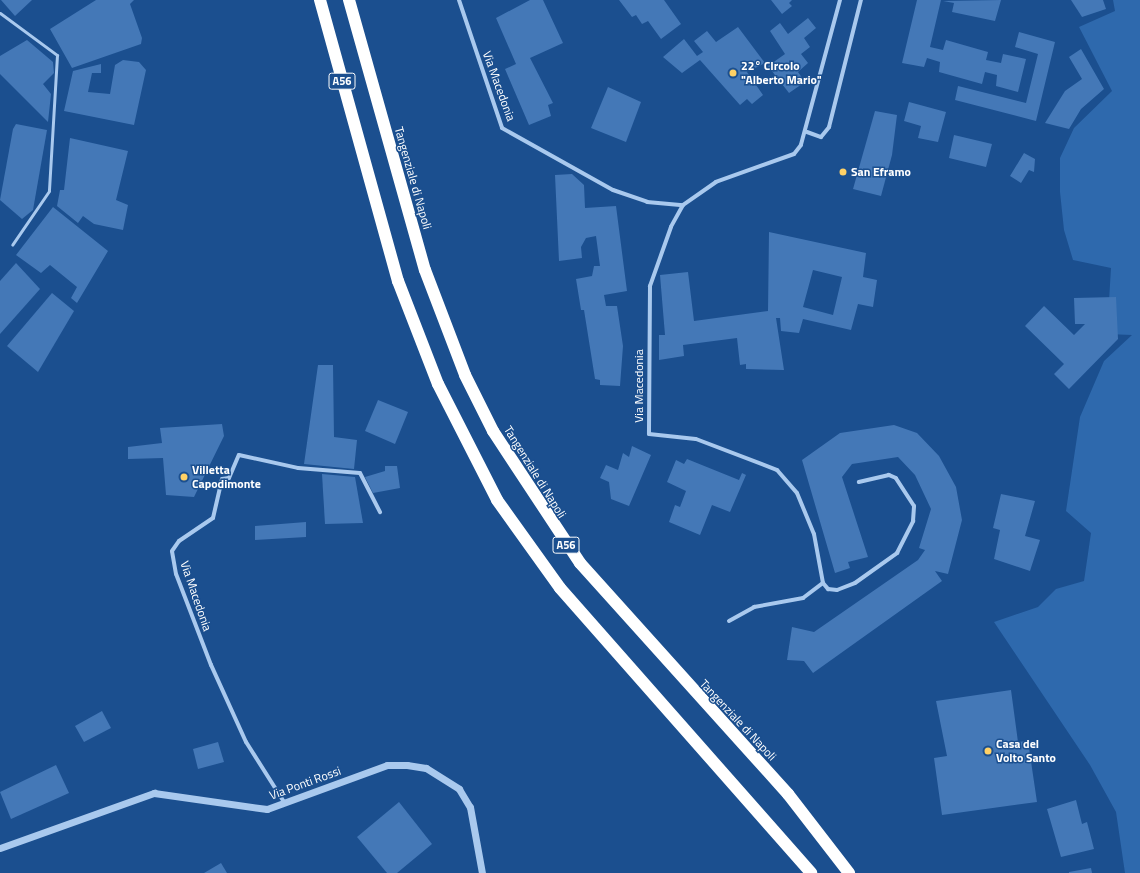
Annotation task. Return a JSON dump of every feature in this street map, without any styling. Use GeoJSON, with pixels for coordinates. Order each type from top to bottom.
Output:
{"type":"FeatureCollection","features":[{"type":"Feature","properties":{"kind":"highway","name":"A56"},"geometry":{"type":"LineString","coordinates":[[320,0],[398,281],[421,344],[498,500],[560,588],[811,873]]}},
{"type":"Feature","properties":{"kind":"highway","name":"Tangenziale di Napoli"},"geometry":{"type":"LineString","coordinates":[[349,0],[390,151],[446,328],[493,431],[519,476],[580,563],[788,794],[849,873]]}},
{"type":"Feature","properties":{"kind":"street","name":"Via Macedonia"},"geometry":{"type":"LineString","coordinates":[[459,0],[502,128],[613,190],[647,202],[682,205],[650,286],[649,434],[696,439],[777,470],[797,493],[814,534],[823,583]]}},
{"type":"Feature","properties":{"kind":"street"},"geometry":{"type":"LineString","coordinates":[[682,205],[716,182],[794,154],[807,132],[840,0]]}},
{"type":"Feature","properties":{"kind":"street"},"geometry":{"type":"LineString","coordinates":[[807,132],[821,137],[829,127],[861,0]]}},
{"type":"Feature","properties":{"kind":"street","name":"Via Macedonia"},"geometry":{"type":"LineString","coordinates":[[284,802],[246,742],[210,665],[176,574],[172,551],[179,541],[214,518],[222,479],[229,478],[239,454],[298,468],[360,473],[380,512]]}},
{"type":"Feature","properties":{"kind":"street"},"geometry":{"type":"LineString","coordinates":[[729,621],[754,606],[803,598],[823,583],[837,590],[855,583],[897,553],[913,521],[914,506],[896,478],[889,475],[859,482]]}},
{"type":"Feature","properties":{"kind":"street","name":"Via Ponti Rossi"},"geometry":{"type":"LineString","coordinates":[[0,848],[154,793],[267,809],[387,765],[426,768],[447,778],[470,807],[482,873]]}},
{"type":"Feature","properties":{"kind":"lane"},"geometry":{"type":"LineString","coordinates":[[0,14],[57,55],[49,191],[12,245]]}},
{"type":"Feature","properties":{"kind":"shaded area"},"geometry":{"type":"Polygon","coordinates":[[[1113,0],[1140,0],[1140,873],[1125,873],[1116,812],[1090,765],[994,622],[1038,607],[1056,589],[1084,581],[1091,533],[1066,511],[1080,417],[1104,361],[1132,335],[1107,334],[1111,268],[1073,260],[1064,230],[1060,192],[1060,158],[1074,128],[1112,91],[1079,27],[1115,11],[1113,0]]]}},
{"type":"Feature","properties":{"kind":"building"},"geometry":{"type":"Polygon","coordinates":[[[1,0],[32,0],[15,16],[1,0]]]}},
{"type":"Feature","properties":{"kind":"building"},"geometry":{"type":"Polygon","coordinates":[[[96,0],[134,0],[130,4],[142,38],[141,44],[72,68],[50,29],[96,0]]]}},
{"type":"Feature","properties":{"kind":"building"},"geometry":{"type":"Polygon","coordinates":[[[530,0],[543,0],[563,43],[530,58],[553,103],[548,105],[551,116],[529,125],[505,69],[516,64],[496,18],[530,0]]]}},
{"type":"Feature","properties":{"kind":"building"},"geometry":{"type":"Polygon","coordinates":[[[619,0],[664,0],[681,24],[661,39],[648,21],[642,24],[636,15],[632,17],[619,0]]]}},
{"type":"Feature","properties":{"kind":"building"},"geometry":{"type":"Polygon","coordinates":[[[771,0],[792,0],[789,3],[792,6],[782,14],[771,0]]]}},
{"type":"Feature","properties":{"kind":"building"},"geometry":{"type":"Polygon","coordinates":[[[917,0],[941,0],[930,47],[943,50],[946,40],[988,52],[986,60],[1001,63],[1003,54],[1026,59],[1018,92],[996,86],[997,75],[985,72],[982,84],[939,72],[940,62],[927,58],[924,67],[902,63],[917,0]]]}},
{"type":"Feature","properties":{"kind":"building"},"geometry":{"type":"Polygon","coordinates":[[[1001,0],[995,21],[952,12],[954,3],[943,1],[1001,0]]]}},
{"type":"Feature","properties":{"kind":"building"},"geometry":{"type":"Polygon","coordinates":[[[1071,0],[1103,0],[1106,9],[1082,17],[1071,0]]]}},
{"type":"Feature","properties":{"kind":"building"},"geometry":{"type":"Polygon","coordinates":[[[808,18],[816,28],[804,38],[810,47],[801,54],[808,63],[798,72],[805,82],[789,93],[768,66],[785,54],[770,31],[780,23],[788,34],[808,18]]]}},
{"type":"Feature","properties":{"kind":"building"},"geometry":{"type":"Polygon","coordinates":[[[738,27],[765,63],[747,72],[763,95],[752,104],[747,99],[740,105],[700,60],[682,73],[663,57],[684,39],[697,56],[703,52],[694,41],[707,31],[716,42],[738,27]]]}},
{"type":"Feature","properties":{"kind":"building"},"geometry":{"type":"Polygon","coordinates":[[[1019,32],[1055,42],[1036,121],[955,100],[958,86],[1026,103],[1038,54],[1015,47],[1019,32]]]}},
{"type":"Feature","properties":{"kind":"building"},"geometry":{"type":"Polygon","coordinates":[[[27,40],[53,62],[54,73],[43,84],[51,94],[48,122],[0,74],[0,56],[27,40]]]}},
{"type":"Feature","properties":{"kind":"building"},"geometry":{"type":"Polygon","coordinates":[[[1081,49],[1104,89],[1081,109],[1069,129],[1045,123],[1065,91],[1082,79],[1069,57],[1081,49]]]}},
{"type":"Feature","properties":{"kind":"building"},"geometry":{"type":"Polygon","coordinates":[[[123,60],[139,62],[146,70],[134,125],[64,111],[73,71],[101,64],[101,73],[92,73],[88,92],[110,94],[115,65],[123,60]]]}},
{"type":"Feature","properties":{"kind":"building"},"geometry":{"type":"Polygon","coordinates":[[[608,87],[641,102],[626,142],[591,128],[608,87]]]}},
{"type":"Feature","properties":{"kind":"building"},"geometry":{"type":"Polygon","coordinates":[[[909,102],[946,112],[938,142],[918,138],[921,126],[904,121],[909,102]]]}},
{"type":"Feature","properties":{"kind":"building"},"geometry":{"type":"Polygon","coordinates":[[[875,111],[897,115],[892,155],[881,196],[853,189],[875,111]]]}},
{"type":"Feature","properties":{"kind":"building"},"geometry":{"type":"Polygon","coordinates":[[[16,124],[47,130],[33,210],[22,219],[0,200],[13,129],[16,124]]]}},
{"type":"Feature","properties":{"kind":"building"},"geometry":{"type":"Polygon","coordinates":[[[954,135],[992,144],[986,167],[949,158],[954,135]]]}},
{"type":"Feature","properties":{"kind":"building"},"geometry":{"type":"Polygon","coordinates":[[[70,138],[128,151],[116,200],[128,205],[123,230],[94,224],[83,216],[78,223],[57,206],[60,190],[64,190],[70,138]]]}},
{"type":"Feature","properties":{"kind":"building"},"geometry":{"type":"Polygon","coordinates":[[[1024,153],[1035,159],[1034,172],[1029,170],[1021,183],[1010,176],[1024,153]]]}},
{"type":"Feature","properties":{"kind":"building"},"geometry":{"type":"Polygon","coordinates":[[[572,174],[584,185],[585,208],[616,206],[627,291],[604,295],[606,306],[617,306],[623,346],[620,386],[600,385],[600,380],[595,379],[584,310],[581,310],[576,279],[592,276],[594,266],[600,266],[596,236],[586,238],[581,247],[582,258],[559,261],[555,175],[572,174]]]}},
{"type":"Feature","properties":{"kind":"building"},"geometry":{"type":"Polygon","coordinates":[[[53,207],[108,251],[77,303],[71,298],[77,287],[50,265],[41,273],[16,255],[53,207]]]}},
{"type":"Feature","properties":{"kind":"building"},"geometry":{"type":"Polygon","coordinates":[[[769,232],[866,253],[863,277],[877,280],[873,307],[858,304],[851,330],[803,319],[799,333],[781,331],[780,318],[776,318],[784,370],[746,369],[746,364],[740,365],[737,338],[683,345],[684,356],[659,360],[659,335],[665,335],[660,275],[688,272],[694,321],[768,311],[769,232]],[[813,270],[803,307],[833,315],[842,277],[813,270]]]}},
{"type":"Feature","properties":{"kind":"building"},"geometry":{"type":"Polygon","coordinates":[[[16,263],[40,289],[0,334],[0,281],[16,263]]]}},
{"type":"Feature","properties":{"kind":"building"},"geometry":{"type":"Polygon","coordinates":[[[52,293],[74,311],[38,372],[7,346],[52,293]]]}},
{"type":"Feature","properties":{"kind":"building"},"geometry":{"type":"Polygon","coordinates":[[[1116,297],[1118,339],[1069,389],[1054,374],[1064,364],[1025,326],[1044,306],[1074,335],[1085,324],[1075,324],[1074,298],[1116,297]]]}},
{"type":"Feature","properties":{"kind":"building"},"geometry":{"type":"Polygon","coordinates":[[[318,365],[333,365],[334,437],[357,440],[354,469],[304,464],[318,365]]]}},
{"type":"Feature","properties":{"kind":"building"},"geometry":{"type":"Polygon","coordinates":[[[378,400],[408,412],[395,444],[365,431],[378,400]]]}},
{"type":"Feature","properties":{"kind":"building","name":"Villetta Capodimonte"},"geometry":{"type":"Polygon","coordinates":[[[222,424],[224,436],[194,497],[166,495],[163,458],[128,459],[128,447],[162,443],[160,428],[222,424]]]}},
{"type":"Feature","properties":{"kind":"building"},"geometry":{"type":"Polygon","coordinates":[[[894,425],[917,433],[939,456],[956,487],[962,520],[948,574],[935,571],[942,581],[813,673],[804,661],[787,660],[792,627],[814,632],[918,560],[925,550],[919,548],[931,509],[915,475],[898,457],[852,464],[842,477],[868,557],[848,562],[850,568],[835,573],[802,460],[840,433],[894,425]]]}},
{"type":"Feature","properties":{"kind":"building"},"geometry":{"type":"Polygon","coordinates":[[[632,446],[651,455],[629,506],[611,499],[609,482],[600,478],[606,465],[618,470],[623,453],[629,457],[632,446]]]}},
{"type":"Feature","properties":{"kind":"building"},"geometry":{"type":"Polygon","coordinates":[[[687,459],[739,480],[742,473],[746,475],[730,512],[712,505],[700,535],[669,522],[675,505],[680,507],[686,491],[667,482],[676,460],[684,464],[687,459]]]}},
{"type":"Feature","properties":{"kind":"building"},"geometry":{"type":"Polygon","coordinates":[[[385,466],[397,466],[400,488],[373,493],[365,477],[385,471],[385,466]]]}},
{"type":"Feature","properties":{"kind":"building"},"geometry":{"type":"Polygon","coordinates":[[[322,474],[355,477],[363,523],[325,524],[322,474]]]}},
{"type":"Feature","properties":{"kind":"building"},"geometry":{"type":"Polygon","coordinates":[[[1001,494],[1035,501],[1025,536],[1040,540],[1030,571],[994,559],[1000,530],[993,528],[1001,494]]]}},
{"type":"Feature","properties":{"kind":"building"},"geometry":{"type":"Polygon","coordinates":[[[306,522],[306,537],[255,540],[255,526],[306,522]]]}},
{"type":"Feature","properties":{"kind":"building","name":"Casa del Volto Santo"},"geometry":{"type":"Polygon","coordinates":[[[1011,690],[1018,742],[1028,741],[1037,802],[942,815],[934,758],[947,756],[936,701],[1011,690]]]}},
{"type":"Feature","properties":{"kind":"building"},"geometry":{"type":"Polygon","coordinates":[[[102,711],[111,728],[84,742],[75,726],[102,711]]]}},
{"type":"Feature","properties":{"kind":"building"},"geometry":{"type":"Polygon","coordinates":[[[218,742],[224,762],[198,769],[193,749],[218,742]]]}},
{"type":"Feature","properties":{"kind":"building"},"geometry":{"type":"Polygon","coordinates":[[[56,765],[69,793],[11,819],[0,792],[56,765]]]}},
{"type":"Feature","properties":{"kind":"building"},"geometry":{"type":"Polygon","coordinates":[[[1076,800],[1082,824],[1087,822],[1094,849],[1061,857],[1047,809],[1076,800]]]}},
{"type":"Feature","properties":{"kind":"building"},"geometry":{"type":"Polygon","coordinates":[[[399,802],[432,844],[397,873],[387,873],[357,837],[399,802]]]}},
{"type":"Feature","properties":{"kind":"building"},"geometry":{"type":"Polygon","coordinates":[[[221,863],[227,873],[204,873],[221,863]]]}},
{"type":"Feature","properties":{"kind":"building"},"geometry":{"type":"Polygon","coordinates":[[[1091,868],[1092,873],[1069,873],[1069,872],[1091,868]]]}},
{"type":"Feature","properties":{"kind":"place","name":"22° CIrcolo \"Alberto Mario\""},"geometry":{"type":"Point","coordinates":[733,73]}},
{"type":"Feature","properties":{"kind":"place","name":"San Eframo"},"geometry":{"type":"Point","coordinates":[843,172]}},
{"type":"Feature","properties":{"kind":"place","name":"Villetta Capodimonte"},"geometry":{"type":"Point","coordinates":[184,477]}},
{"type":"Feature","properties":{"kind":"place","name":"Casa del Volto Santo"},"geometry":{"type":"Point","coordinates":[988,751]}}]}
